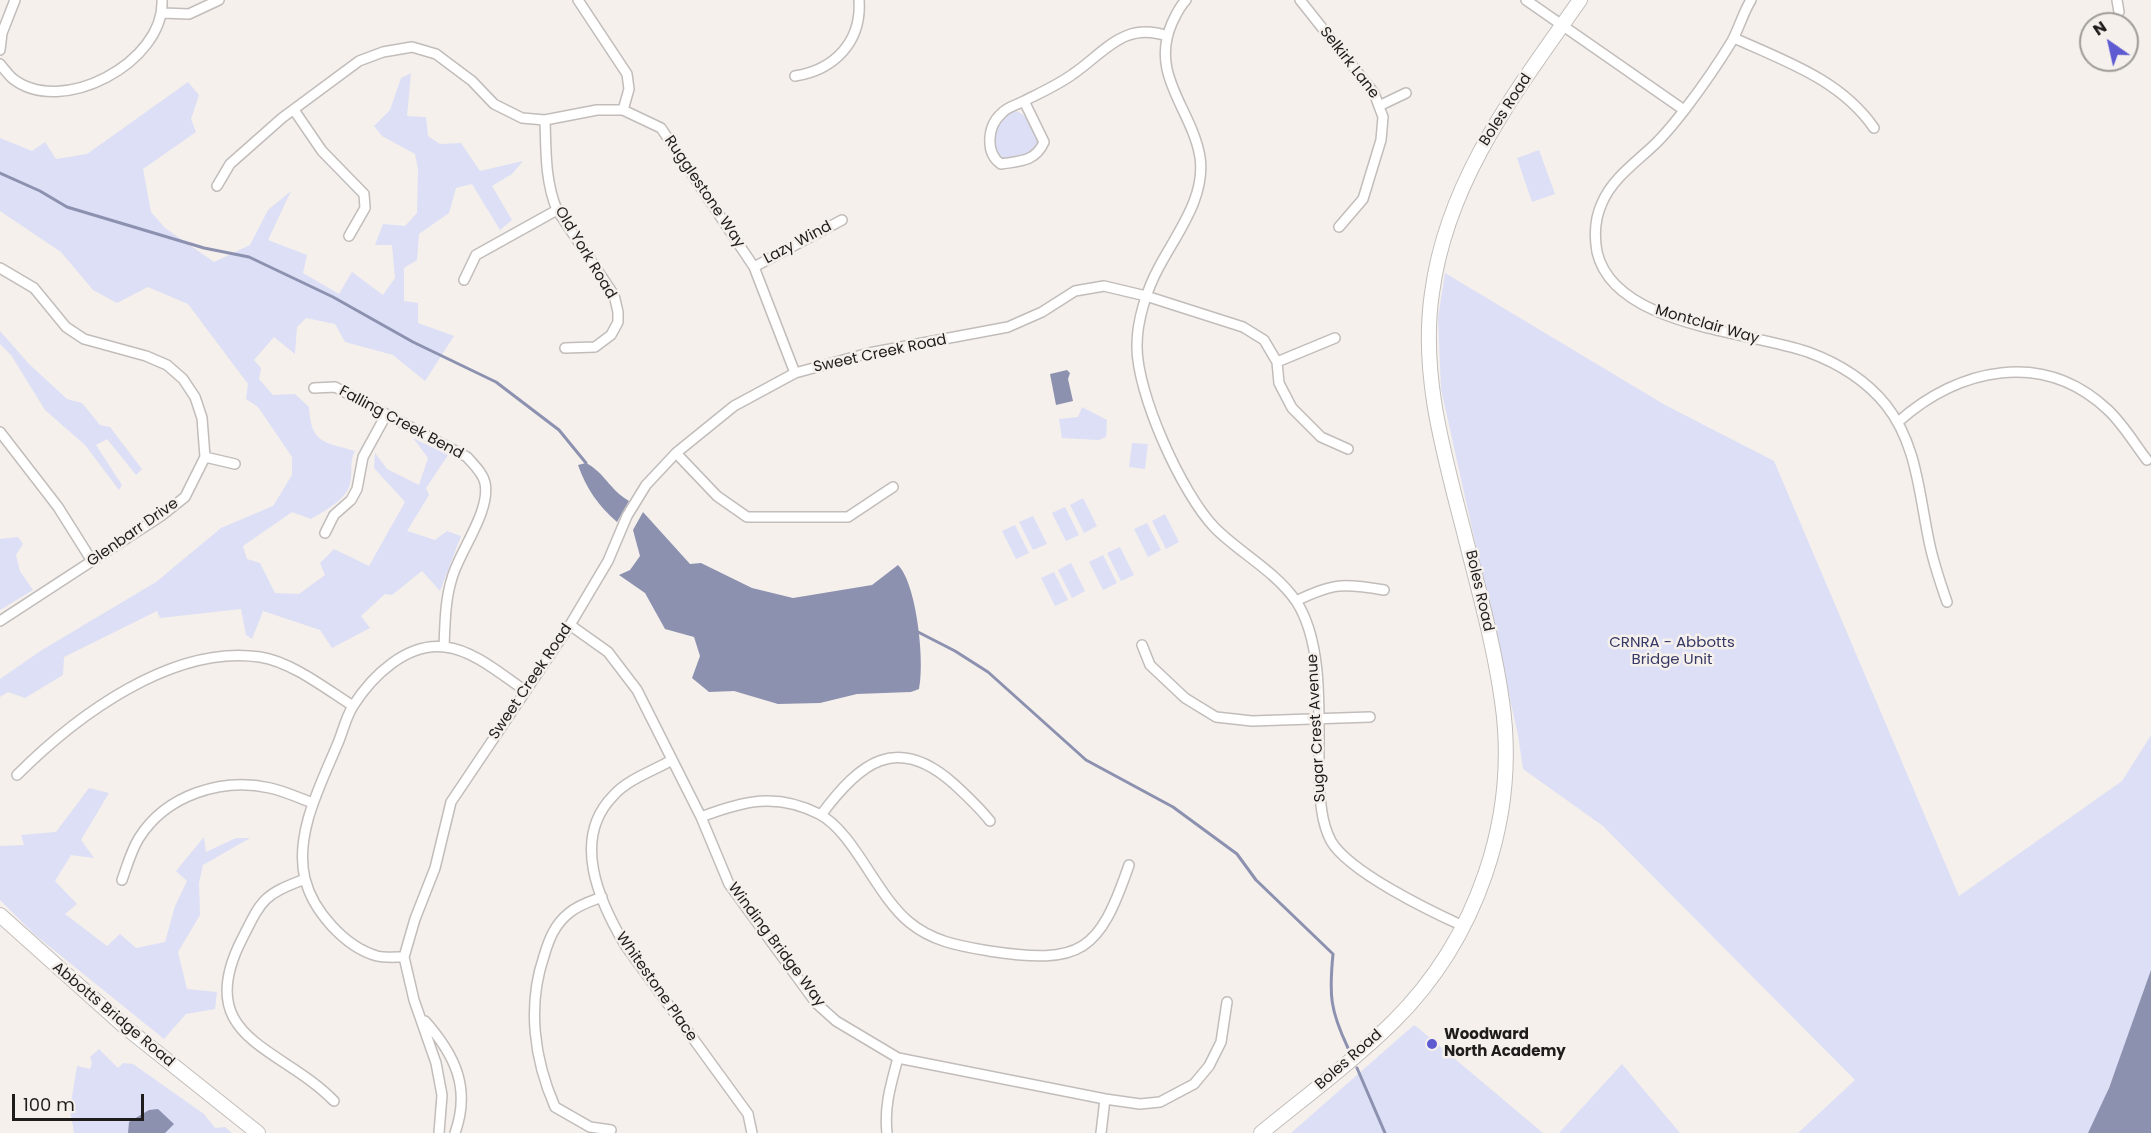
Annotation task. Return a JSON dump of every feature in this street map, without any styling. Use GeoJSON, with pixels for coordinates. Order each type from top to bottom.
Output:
{"type":"FeatureCollection","features":[{"type":"Feature","properties":{"kind":"street"},"geometry":{"type":"LineString","coordinates":[[0,50],[2,33],[15,0]]}},
{"type":"Feature","properties":{"kind":"street"},"geometry":{"type":"LineString","coordinates":[[0,64],[13,79],[38,88],[63,91],[93,86],[139,54],[155,32],[163,13],[162,0]]}},
{"type":"Feature","properties":{"kind":"street"},"geometry":{"type":"LineString","coordinates":[[163,13],[189,14],[219,0]]}},
{"type":"Feature","properties":{"kind":"street"},"geometry":{"type":"LineString","coordinates":[[578,0],[627,74],[629,89],[623,110]]}},
{"type":"Feature","properties":{"kind":"street"},"geometry":{"type":"LineString","coordinates":[[795,76],[813,73],[831,64],[847,46],[857,26],[859,0]]}},
{"type":"Feature","properties":{"kind":"street","name":"Sugar Crest Avenue"},"geometry":{"type":"LineString","coordinates":[[1186,0],[1180,5],[1167,36],[1165,68],[1200,156],[1200,188],[1146,296],[1137,344],[1138,366],[1148,400],[1179,476],[1190,496],[1215,528],[1268,572],[1296,601],[1310,630],[1318,718],[1320,803],[1331,842],[1360,871],[1463,926]]}},
{"type":"Feature","properties":{"kind":"street","name":"Selkirk Lane"},"geometry":{"type":"LineString","coordinates":[[1300,0],[1381,105],[1383,117],[1381,140],[1373,169],[1362,199],[1339,227]]}},
{"type":"Feature","properties":{"kind":"street"},"geometry":{"type":"LineString","coordinates":[[1526,0],[1563,24],[1639,81],[1684,110]]}},
{"type":"Feature","properties":{"kind":"street","name":"Boles Road"},"geometry":{"type":"LineString","coordinates":[[1261,1133],[1393,1022],[1423,988],[1446,956],[1463,926],[1481,887],[1493,850],[1503,800],[1505,733],[1496,665],[1445,455],[1430,374],[1431,296],[1448,219],[1482,145],[1580,0]]}},
{"type":"Feature","properties":{"kind":"street","name":"Montclair Way"},"geometry":{"type":"LineString","coordinates":[[1751,0],[1734,38],[1684,110],[1655,144],[1617,180],[1601,203],[1596,221],[1595,241],[1599,260],[1608,278],[1627,298],[1641,306],[1684,321],[1805,351],[1833,362],[1870,388],[1898,422],[1914,460],[1929,543],[1947,602]]}},
{"type":"Feature","properties":{"kind":"street"},"geometry":{"type":"LineString","coordinates":[[2117,0],[2119,12]]}},
{"type":"Feature","properties":{"kind":"street"},"geometry":{"type":"LineString","coordinates":[[1024,101],[1044,142],[1039,153],[1030,160],[1001,164],[993,158],[989,150],[994,122],[1002,111],[1072,75],[1124,37],[1137,31],[1150,30],[1167,36]]}},
{"type":"Feature","properties":{"kind":"street"},"geometry":{"type":"LineString","coordinates":[[1734,38],[1831,85],[1855,104],[1874,128]]}},
{"type":"Feature","properties":{"kind":"street","name":"Rugglestone Way"},"geometry":{"type":"LineString","coordinates":[[217,186],[230,165],[294,110],[359,62],[383,52],[412,47],[436,54],[472,81],[494,104],[522,118],[545,120],[597,110],[623,110],[661,129],[754,267],[795,373]]}},
{"type":"Feature","properties":{"kind":"street"},"geometry":{"type":"LineString","coordinates":[[1381,105],[1406,93]]}},
{"type":"Feature","properties":{"kind":"street"},"geometry":{"type":"LineString","coordinates":[[294,110],[322,151],[364,194],[365,208],[350,236]]}},
{"type":"Feature","properties":{"kind":"street","name":"Old York Road"},"geometry":{"type":"LineString","coordinates":[[545,120],[547,170],[558,210],[614,295],[618,312],[611,335],[596,347],[566,348]]}},
{"type":"Feature","properties":{"kind":"street"},"geometry":{"type":"LineString","coordinates":[[464,280],[476,255],[558,210]]}},
{"type":"Feature","properties":{"kind":"street","name":"Lazy Wind"},"geometry":{"type":"LineString","coordinates":[[754,267],[842,219]]}},
{"type":"Feature","properties":{"kind":"street"},"geometry":{"type":"LineString","coordinates":[[0,268],[34,288],[66,327],[84,339],[146,356],[166,365],[183,379],[195,397],[202,418],[205,457],[235,464]]}},
{"type":"Feature","properties":{"kind":"street","name":"Sweet Creek Road"},"geometry":{"type":"LineString","coordinates":[[439,1133],[442,1095],[423,1019],[414,1000],[404,957],[415,919],[435,868],[451,802],[524,690],[570,625],[608,561],[632,508],[646,485],[676,453],[734,406],[795,373],[869,353],[1008,327],[1042,312],[1075,291],[1094,286],[1146,296],[1244,327],[1264,340],[1277,362],[1279,383],[1292,408],[1321,437],[1348,449]]}},
{"type":"Feature","properties":{"kind":"street"},"geometry":{"type":"LineString","coordinates":[[1277,362],[1335,338]]}},
{"type":"Feature","properties":{"kind":"street"},"geometry":{"type":"LineString","coordinates":[[1898,422],[1924,401],[1952,386],[1994,372],[2025,371],[2063,381],[2094,398],[2119,422],[2147,460]]}},
{"type":"Feature","properties":{"kind":"street","name":"Falling Creek Bend"},"geometry":{"type":"LineString","coordinates":[[314,388],[335,387],[466,457],[478,469],[485,484],[484,499],[477,521],[452,576],[446,603],[444,647]]}},
{"type":"Feature","properties":{"kind":"street"},"geometry":{"type":"LineString","coordinates":[[325,533],[334,516],[351,500],[357,489],[363,457],[386,416]]}},
{"type":"Feature","properties":{"kind":"street"},"geometry":{"type":"LineString","coordinates":[[0,432],[58,507],[92,561]]}},
{"type":"Feature","properties":{"kind":"street"},"geometry":{"type":"LineString","coordinates":[[676,453],[717,496],[747,517],[848,517],[893,487]]}},
{"type":"Feature","properties":{"kind":"street","name":"Glenbarr Drive"},"geometry":{"type":"LineString","coordinates":[[0,621],[161,516],[185,497],[205,457]]}},
{"type":"Feature","properties":{"kind":"street"},"geometry":{"type":"LineString","coordinates":[[1296,601],[1323,588],[1347,583],[1384,590]]}},
{"type":"Feature","properties":{"kind":"street","name":"Winding Bridge Way"},"geometry":{"type":"LineString","coordinates":[[570,625],[608,652],[623,670],[701,817],[729,884],[816,1003],[836,1021],[898,1058],[1105,1099],[1140,1104],[1160,1102],[1194,1084],[1209,1066],[1221,1042],[1227,1002]]}},
{"type":"Feature","properties":{"kind":"street"},"geometry":{"type":"LineString","coordinates":[[1142,645],[1150,665],[1185,698],[1216,717],[1252,721],[1370,717]]}},
{"type":"Feature","properties":{"kind":"street"},"geometry":{"type":"LineString","coordinates":[[404,957],[378,957],[358,948],[340,934],[320,909],[305,879],[305,838],[313,803],[353,706],[376,678],[399,657],[423,649],[444,647],[473,656],[524,690]]}},
{"type":"Feature","properties":{"kind":"street"},"geometry":{"type":"LineString","coordinates":[[17,775],[50,742],[93,710],[153,676],[208,658],[261,657],[304,674],[353,706]]}},
{"type":"Feature","properties":{"kind":"street"},"geometry":{"type":"LineString","coordinates":[[820,815],[853,777],[872,764],[890,758],[908,757],[926,762],[939,770],[980,807],[990,820]]}},
{"type":"Feature","properties":{"kind":"street","name":"Whitestone Place"},"geometry":{"type":"LineString","coordinates":[[672,760],[626,785],[612,796],[600,812],[592,830],[592,866],[602,897],[625,945],[748,1114],[752,1133]]}},
{"type":"Feature","properties":{"kind":"street"},"geometry":{"type":"LineString","coordinates":[[122,880],[129,858],[140,836],[163,812],[192,794],[224,784],[270,788],[313,803]]}},
{"type":"Feature","properties":{"kind":"street"},"geometry":{"type":"LineString","coordinates":[[701,817],[733,804],[758,800],[797,805],[820,815],[836,826],[892,905],[908,922],[926,935],[948,944],[1046,958],[1065,954],[1084,945],[1102,929],[1114,908],[1129,865]]}},
{"type":"Feature","properties":{"kind":"street"},"geometry":{"type":"LineString","coordinates":[[305,879],[273,891],[258,908],[238,947],[230,969],[227,980],[227,1001],[236,1025],[269,1054],[317,1083],[334,1101]]}},
{"type":"Feature","properties":{"kind":"street"},"geometry":{"type":"LineString","coordinates":[[602,897],[569,912],[551,934],[536,979],[532,1004],[540,1068],[555,1107],[590,1127],[611,1130]]}},
{"type":"Feature","properties":{"kind":"street","name":"Abbotts Bridge Road"},"geometry":{"type":"LineString","coordinates":[[0,915],[124,1026],[258,1133]]}},
{"type":"Feature","properties":{"kind":"street","name":"Sweet Creek Road"},"geometry":{"type":"LineString","coordinates":[[423,1019],[452,1055],[461,1086],[462,1106],[455,1133]]}},
{"type":"Feature","properties":{"kind":"street"},"geometry":{"type":"LineString","coordinates":[[887,1133],[885,1115],[887,1095],[898,1058]]}},
{"type":"Feature","properties":{"kind":"street"},"geometry":{"type":"LineString","coordinates":[[1101,1133],[1105,1099]]}},
{"type":"Feature","properties":{"kind":"green space"},"geometry":{"type":"Polygon","coordinates":[[[411,73],[407,116],[426,117],[428,136],[440,144],[461,143],[480,171],[523,161],[512,174],[492,186],[512,220],[500,230],[472,184],[456,188],[449,213],[419,234],[417,260],[404,268],[404,301],[418,303],[418,323],[454,336],[425,381],[393,355],[345,342],[335,324],[306,318],[297,327],[295,354],[274,337],[254,360],[261,368],[259,379],[273,395],[295,394],[309,407],[313,428],[321,440],[355,451],[350,484],[339,500],[311,519],[292,512],[243,546],[247,559],[260,563],[275,593],[299,594],[325,575],[320,563],[334,549],[369,566],[405,502],[374,468],[375,453],[387,469],[419,485],[428,458],[413,438],[448,455],[426,488],[429,495],[407,531],[435,540],[447,531],[461,536],[440,591],[422,571],[392,595],[385,594],[361,616],[370,628],[332,648],[320,630],[263,611],[252,639],[246,635],[241,609],[160,618],[157,611],[64,657],[63,675],[25,698],[8,692],[0,697],[0,679],[42,650],[156,582],[221,528],[273,506],[292,475],[292,457],[258,407],[246,399],[248,384],[188,304],[148,287],[117,303],[93,290],[61,252],[0,211],[0,138],[32,151],[45,142],[56,159],[87,154],[188,82],[199,95],[191,119],[196,132],[143,169],[151,212],[165,228],[214,262],[250,245],[268,210],[291,191],[268,240],[307,255],[303,273],[339,294],[352,272],[383,295],[395,278],[392,245],[375,245],[383,224],[405,226],[417,213],[418,169],[415,154],[382,136],[374,126],[390,110],[401,78],[411,73]]]}},
{"type":"Feature","properties":{"kind":"green space"},"geometry":{"type":"Polygon","coordinates":[[[1016,111],[1035,129],[1038,142],[1036,148],[1028,154],[1000,158],[995,143],[996,130],[1003,119],[1016,111]]]}},
{"type":"Feature","properties":{"kind":"green space"},"geometry":{"type":"Polygon","coordinates":[[[1539,150],[1555,194],[1532,202],[1517,158],[1539,150]]]}},
{"type":"Feature","properties":{"kind":"green space","name":"CRNRA - Abbotts Bridge Unit"},"geometry":{"type":"Polygon","coordinates":[[[1445,273],[1665,405],[1774,461],[1959,896],[2122,781],[2151,735],[2151,1005],[2114,1074],[2092,1133],[1798,1133],[1855,1080],[1603,826],[1523,769],[1518,735],[1441,389],[1438,318],[1445,273]]]}},
{"type":"Feature","properties":{"kind":"green space"},"geometry":{"type":"Polygon","coordinates":[[[0,331],[29,364],[67,399],[82,403],[100,425],[110,427],[142,469],[136,475],[107,439],[96,445],[122,485],[119,490],[85,445],[45,410],[11,355],[0,344],[0,331]]]}},
{"type":"Feature","properties":{"kind":"green space"},"geometry":{"type":"Polygon","coordinates":[[[1082,407],[1107,420],[1106,437],[1099,440],[1062,438],[1059,419],[1078,417],[1082,407]]]}},
{"type":"Feature","properties":{"kind":"green space"},"geometry":{"type":"Polygon","coordinates":[[[1132,443],[1148,444],[1145,469],[1129,467],[1132,443]]]}},
{"type":"Feature","properties":{"kind":"green space"},"geometry":{"type":"Polygon","coordinates":[[[1083,498],[1097,526],[1084,533],[1070,505],[1083,498]]]}},
{"type":"Feature","properties":{"kind":"green space"},"geometry":{"type":"Polygon","coordinates":[[[1065,507],[1079,535],[1066,541],[1052,513],[1065,507]]]}},
{"type":"Feature","properties":{"kind":"green space"},"geometry":{"type":"Polygon","coordinates":[[[1165,514],[1179,542],[1166,549],[1152,521],[1165,514]]]}},
{"type":"Feature","properties":{"kind":"green space"},"geometry":{"type":"Polygon","coordinates":[[[1033,516],[1047,544],[1033,550],[1019,522],[1033,516]]]}},
{"type":"Feature","properties":{"kind":"green space"},"geometry":{"type":"Polygon","coordinates":[[[1147,523],[1161,550],[1148,557],[1134,529],[1147,523]]]}},
{"type":"Feature","properties":{"kind":"green space"},"geometry":{"type":"Polygon","coordinates":[[[1015,525],[1029,553],[1016,559],[1002,531],[1015,525]]]}},
{"type":"Feature","properties":{"kind":"green space"},"geometry":{"type":"Polygon","coordinates":[[[18,537],[23,544],[16,555],[20,571],[33,590],[0,610],[0,539],[18,537]]]}},
{"type":"Feature","properties":{"kind":"green space"},"geometry":{"type":"Polygon","coordinates":[[[1120,547],[1134,575],[1121,581],[1107,553],[1120,547]]]}},
{"type":"Feature","properties":{"kind":"green space"},"geometry":{"type":"Polygon","coordinates":[[[1103,555],[1117,583],[1103,590],[1089,562],[1103,555]]]}},
{"type":"Feature","properties":{"kind":"green space"},"geometry":{"type":"Polygon","coordinates":[[[1071,563],[1085,591],[1072,598],[1058,570],[1071,563]]]}},
{"type":"Feature","properties":{"kind":"green space"},"geometry":{"type":"Polygon","coordinates":[[[1054,572],[1068,600],[1055,606],[1041,578],[1054,572]]]}},
{"type":"Feature","properties":{"kind":"green space"},"geometry":{"type":"Polygon","coordinates":[[[89,788],[109,793],[81,840],[94,858],[71,855],[55,881],[77,904],[65,914],[107,946],[120,934],[136,948],[165,942],[175,906],[187,881],[176,871],[204,837],[206,852],[236,838],[250,838],[203,865],[199,883],[200,915],[178,952],[187,989],[217,992],[215,1009],[186,1014],[164,1039],[34,934],[0,900],[0,846],[24,845],[21,835],[56,832],[89,788]]]}},
{"type":"Feature","properties":{"kind":"green space"},"geometry":{"type":"Polygon","coordinates":[[[1414,1025],[1417,1027],[1543,1133],[1291,1133],[1414,1025]]]}},
{"type":"Feature","properties":{"kind":"green space"},"geometry":{"type":"Polygon","coordinates":[[[99,1049],[118,1068],[123,1063],[133,1064],[204,1114],[215,1128],[225,1127],[232,1133],[74,1133],[70,1109],[77,1066],[90,1069],[92,1063],[90,1057],[99,1049]]]}},
{"type":"Feature","properties":{"kind":"green space"},"geometry":{"type":"Polygon","coordinates":[[[1622,1064],[1680,1133],[1559,1133],[1622,1064]]]}},
{"type":"Feature","properties":{"kind":"shaded area"},"geometry":{"type":"Polygon","coordinates":[[[1067,370],[1070,373],[1068,379],[1073,401],[1056,405],[1050,374],[1067,370]]]}},
{"type":"Feature","properties":{"kind":"shaded area"},"geometry":{"type":"Polygon","coordinates":[[[586,463],[598,471],[622,497],[629,501],[617,522],[589,490],[578,465],[586,463]]]}},
{"type":"Feature","properties":{"kind":"shaded area"},"geometry":{"type":"Polygon","coordinates":[[[643,512],[690,564],[701,563],[752,588],[793,598],[872,585],[898,565],[905,575],[915,606],[921,661],[919,689],[911,692],[857,694],[820,703],[778,704],[734,691],[709,692],[692,678],[700,656],[694,637],[665,629],[645,593],[619,575],[630,570],[640,556],[633,530],[643,512]]]}},
{"type":"Feature","properties":{"kind":"shaded area"},"geometry":{"type":"Polygon","coordinates":[[[2151,970],[2151,1133],[2088,1133],[2109,1088],[2151,970]]]}},
{"type":"Feature","properties":{"kind":"shaded area"},"geometry":{"type":"Polygon","coordinates":[[[158,1109],[174,1124],[165,1133],[128,1133],[129,1122],[149,1110],[158,1109]]]}},
{"type":"Feature","properties":{"kind":"waterway"},"geometry":{"type":"LineString","coordinates":[[0,173],[40,191],[67,207],[204,248],[249,257],[333,297],[413,342],[496,382],[559,430],[586,463]]}},
{"type":"Feature","properties":{"kind":"waterway"},"geometry":{"type":"LineString","coordinates":[[918,632],[955,651],[988,672],[1086,760],[1173,807],[1237,854],[1256,880],[1333,954],[1332,1002],[1348,1048]]}},
{"type":"Feature","properties":{"kind":"waterway"},"geometry":{"type":"LineString","coordinates":[[1357,1068],[1385,1133]]}},
{"type":"Feature","properties":{"kind":"place","name":"Woodward North Academy"},"geometry":{"type":"Point","coordinates":[1432,1044]}}]}
